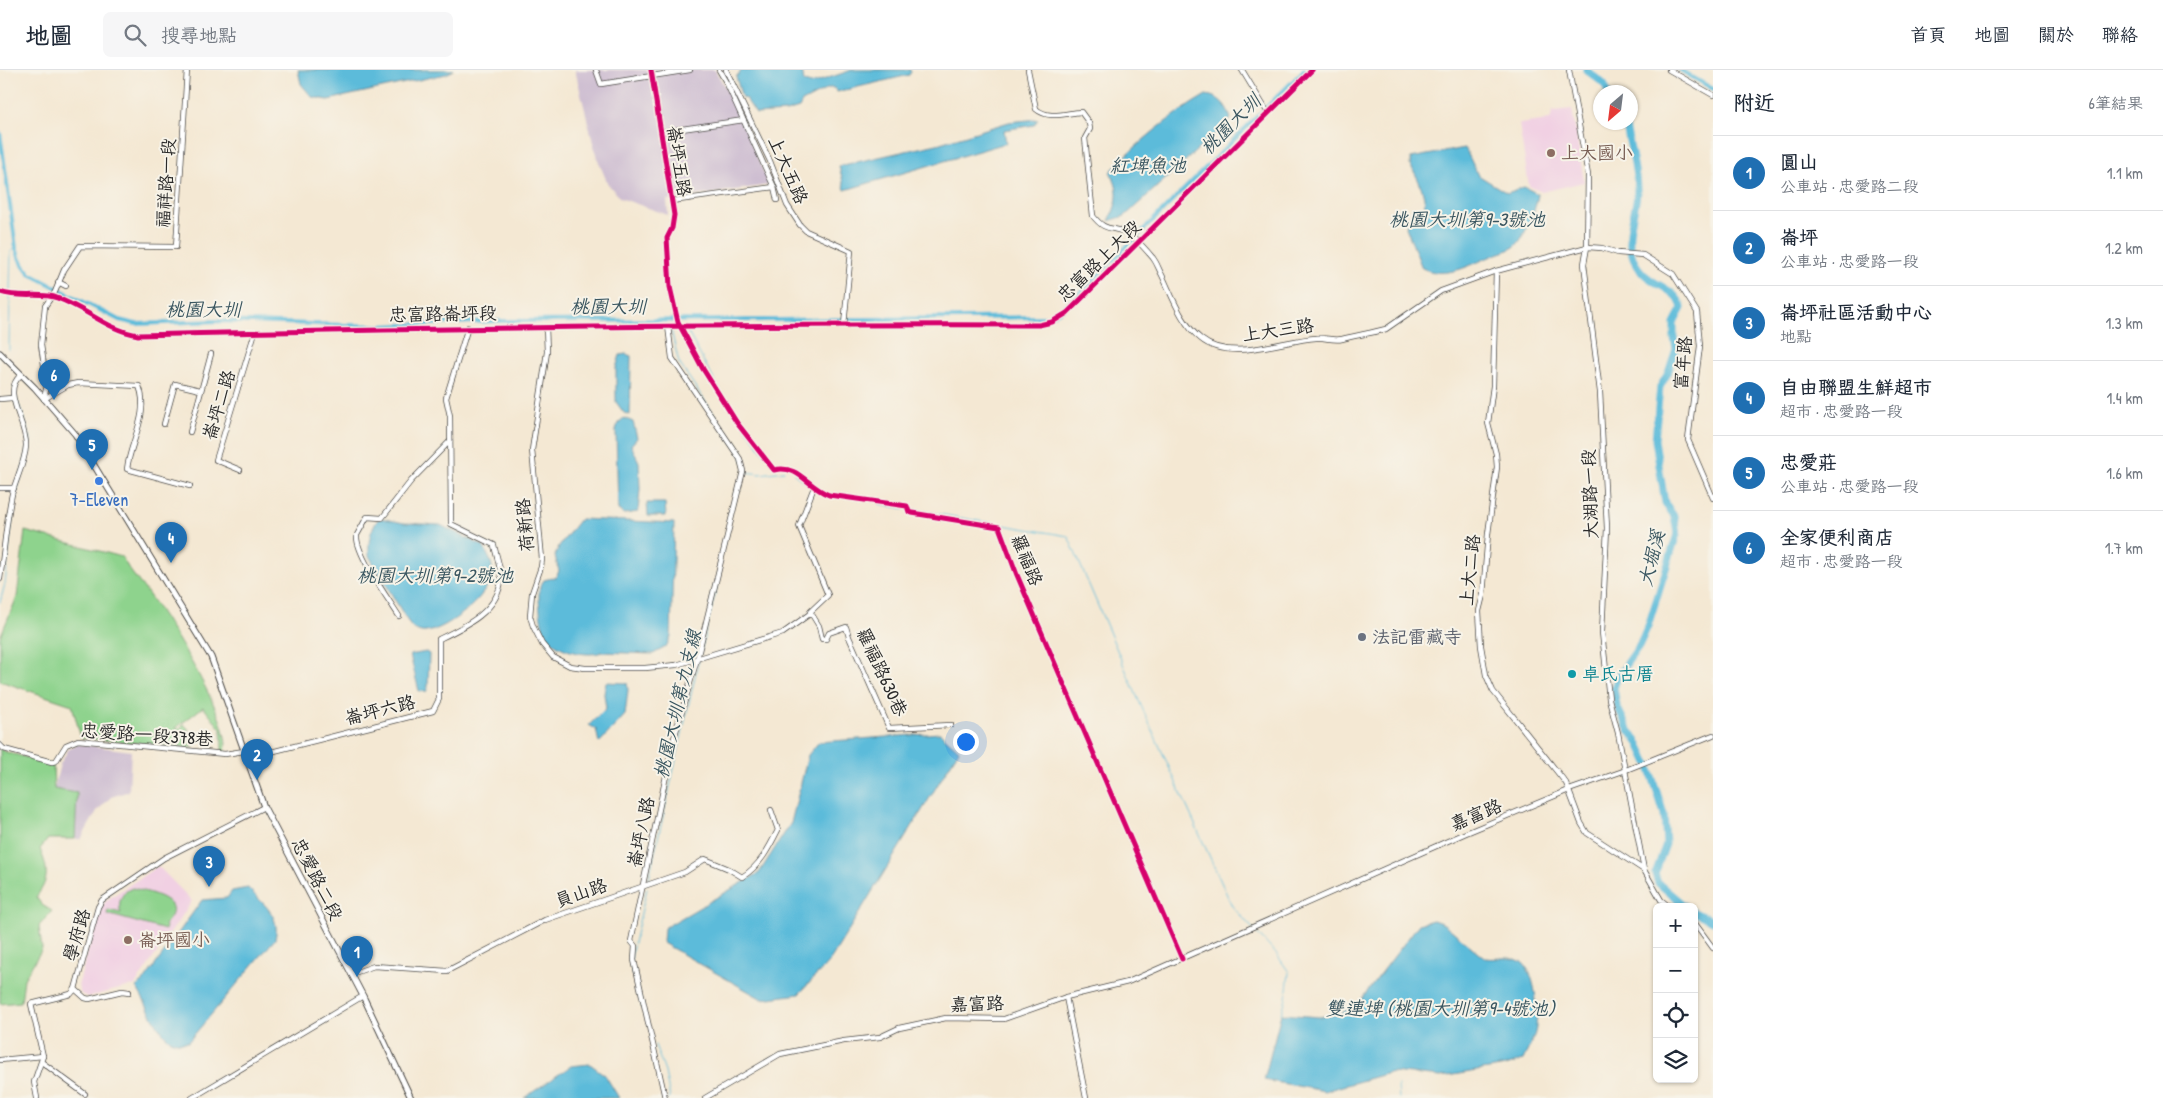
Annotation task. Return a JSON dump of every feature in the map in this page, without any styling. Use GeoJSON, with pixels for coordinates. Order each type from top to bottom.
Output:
{"type":"FeatureCollection","features":[{"type":"Feature","properties":{"kind":"main road","name":"忠愛路二段"},"geometry":{"type":"LineString","coordinates":[[0,353],[60,416],[80,442],[211,657],[264,807],[363,996],[411,1098]]}},
{"type":"Feature","properties":{"kind":"street","name":"福祥路一段"},"geometry":{"type":"LineString","coordinates":[[58,283],[80,246],[176,247],[187,70]]}},
{"type":"Feature","properties":{"kind":"street"},"geometry":{"type":"LineString","coordinates":[[596,70],[601,84],[651,73],[690,70]]}},
{"type":"Feature","properties":{"kind":"street"},"geometry":{"type":"LineString","coordinates":[[721,70],[774,187],[777,200]]}},
{"type":"Feature","properties":{"kind":"street","name":"上大五路"},"geometry":{"type":"LineString","coordinates":[[721,70],[770,162],[787,205],[800,225],[806,231],[851,251],[844,324]]}},
{"type":"Feature","properties":{"kind":"street","name":"上大三路"},"geometry":{"type":"LineString","coordinates":[[1028,70],[1036,109],[1041,113],[1052,116],[1081,112],[1089,123],[1090,129],[1085,138],[1093,216],[1100,225],[1130,235],[1154,259],[1178,310],[1193,330],[1208,344],[1231,350],[1252,349],[1314,338],[1343,339],[1348,336],[1386,329],[1440,291],[1496,271],[1587,247]]}},
{"type":"Feature","properties":{"kind":"street"},"geometry":{"type":"LineString","coordinates":[[1242,70],[1267,112]]}},
{"type":"Feature","properties":{"kind":"street","name":"忠富路上大段"},"geometry":{"type":"LineString","coordinates":[[844,324],[1039,325],[1052,322],[1067,312],[1267,112],[1312,70]]}},
{"type":"Feature","properties":{"kind":"street","name":"大湖路一段"},"geometry":{"type":"LineString","coordinates":[[1569,70],[1588,175],[1587,247],[1584,264],[1600,392],[1607,528],[1602,632],[1609,699],[1626,770],[1644,870],[1661,900],[1665,903]]}},
{"type":"Feature","properties":{"kind":"street"},"geometry":{"type":"LineString","coordinates":[[1668,70],[1713,95]]}},
{"type":"Feature","properties":{"kind":"street","name":"崙坪五路"},"geometry":{"type":"LineString","coordinates":[[651,73],[674,215],[672,228],[667,238],[670,287],[679,323]]}},
{"type":"Feature","properties":{"kind":"street"},"geometry":{"type":"LineString","coordinates":[[661,132],[744,120]]}},
{"type":"Feature","properties":{"kind":"street"},"geometry":{"type":"LineString","coordinates":[[672,201],[774,187]]}},
{"type":"Feature","properties":{"kind":"street","name":"富年路"},"geometry":{"type":"LineString","coordinates":[[1587,247],[1596,247],[1618,253],[1638,253],[1672,274],[1697,312],[1700,346],[1688,440],[1713,498]]}},
{"type":"Feature","properties":{"kind":"street","name":"上大二路"},"geometry":{"type":"LineString","coordinates":[[1496,271],[1493,386],[1488,423],[1497,467],[1488,534],[1483,595],[1479,611],[1481,646],[1486,674],[1493,691],[1554,767],[1569,790],[1581,823],[1587,832],[1644,870]]}},
{"type":"Feature","properties":{"kind":"street"},"geometry":{"type":"LineString","coordinates":[[44,399],[47,385],[41,345],[44,306],[53,295],[58,283],[66,286]]}},
{"type":"Feature","properties":{"kind":"street","name":"忠富路崙坪段"},"geometry":{"type":"LineString","coordinates":[[0,292],[12,295],[53,295],[126,333],[138,335],[468,327],[668,326],[679,323],[844,324]]}},
{"type":"Feature","properties":{"kind":"street","name":"羅福路"},"geometry":{"type":"LineString","coordinates":[[679,323],[708,377],[738,423],[774,470],[791,469],[814,487],[828,495],[998,527],[1182,959]]}},
{"type":"Feature","properties":{"kind":"street","name":"崙坪八路"},"geometry":{"type":"LineString","coordinates":[[665,1098],[634,960],[635,946],[631,941],[674,738],[697,659],[743,471],[740,458],[672,358],[668,326]]}},
{"type":"Feature","properties":{"kind":"street","name":"崙坪六路"},"geometry":{"type":"LineString","coordinates":[[246,758],[433,711],[439,699],[439,639],[469,625],[492,603],[499,590],[501,578],[494,545],[451,524],[449,406],[446,398],[468,327]]}},
{"type":"Feature","properties":{"kind":"street","name":"荷新路"},"geometry":{"type":"LineString","coordinates":[[546,327],[547,352],[532,450],[542,567],[532,593],[530,616],[542,644],[553,657],[570,666],[585,668],[645,668],[676,665],[783,633],[811,613],[828,595],[799,526],[814,487]]}},
{"type":"Feature","properties":{"kind":"street","name":"崙坪二路"},"geometry":{"type":"LineString","coordinates":[[240,470],[216,460],[255,332]]}},
{"type":"Feature","properties":{"kind":"street"},"geometry":{"type":"LineString","coordinates":[[190,432],[211,354]]}},
{"type":"Feature","properties":{"kind":"street"},"geometry":{"type":"LineString","coordinates":[[0,579],[14,488],[26,446],[10,391],[12,383],[21,375]]}},
{"type":"Feature","properties":{"kind":"street"},"geometry":{"type":"LineString","coordinates":[[44,399],[68,385],[78,382],[139,386],[141,391],[141,420],[127,469],[190,486]]}},
{"type":"Feature","properties":{"kind":"street"},"geometry":{"type":"LineString","coordinates":[[164,424],[175,384],[200,390]]}},
{"type":"Feature","properties":{"kind":"street"},"geometry":{"type":"LineString","coordinates":[[0,399],[12,398]]}},
{"type":"Feature","properties":{"kind":"street"},"geometry":{"type":"LineString","coordinates":[[399,616],[371,572],[360,548],[357,535],[367,518],[382,518],[411,481],[450,441]]}},
{"type":"Feature","properties":{"kind":"street"},"geometry":{"type":"LineString","coordinates":[[0,488],[14,488]]}},
{"type":"Feature","properties":{"kind":"street","name":"羅福路630巷"},"geometry":{"type":"LineString","coordinates":[[811,613],[819,626],[822,639],[826,639],[829,633],[846,627],[889,728],[950,725]]}},
{"type":"Feature","properties":{"kind":"street","name":"嘉富路"},"geometry":{"type":"LineString","coordinates":[[705,1098],[780,1054],[880,1037],[899,1028],[946,1018],[1004,1019],[1066,996],[1128,982],[1300,905],[1569,790],[1634,767],[1713,735]]}},
{"type":"Feature","properties":{"kind":"street","name":"忠愛路一段378巷"},"geometry":{"type":"LineString","coordinates":[[0,745],[4,749],[52,762],[56,761],[66,745],[78,740],[225,754],[244,751]]}},
{"type":"Feature","properties":{"kind":"street","name":"學府路"},"geometry":{"type":"LineString","coordinates":[[37,1098],[34,1082],[44,1056],[31,1004],[71,994],[76,989],[98,907],[102,900],[164,858],[264,807]]}},
{"type":"Feature","properties":{"kind":"street","name":"員山路"},"geometry":{"type":"LineString","coordinates":[[351,974],[374,966],[447,971],[458,967],[545,920],[685,872],[706,859],[742,877],[748,874],[764,858],[778,830],[771,810]]}},
{"type":"Feature","properties":{"kind":"street"},"geometry":{"type":"LineString","coordinates":[[1698,927],[1713,948]]}},
{"type":"Feature","properties":{"kind":"street"},"geometry":{"type":"LineString","coordinates":[[76,989],[84,998],[89,999],[122,991],[129,992]]}},
{"type":"Feature","properties":{"kind":"street"},"geometry":{"type":"LineString","coordinates":[[192,1098],[363,996]]}},
{"type":"Feature","properties":{"kind":"street"},"geometry":{"type":"LineString","coordinates":[[1066,996],[1086,1098]]}},
{"type":"Feature","properties":{"kind":"street"},"geometry":{"type":"LineString","coordinates":[[0,1060],[44,1056]]}},
{"type":"Feature","properties":{"kind":"street"},"geometry":{"type":"LineString","coordinates":[[43,1062],[85,1094]]}},
{"type":"Feature","properties":{"kind":"shaded area"},"geometry":{"type":"Polygon","coordinates":[[[575,70],[715,70],[734,102],[769,185],[667,200],[668,215],[620,198],[608,184],[597,158],[575,70]]]}},
{"type":"Feature","properties":{"kind":"shaded area","name":"上大國小"},"geometry":{"type":"Polygon","coordinates":[[[1572,109],[1584,182],[1542,192],[1529,186],[1519,124],[1550,120],[1553,111],[1572,109]]]}},
{"type":"Feature","properties":{"kind":"shaded area"},"geometry":{"type":"Polygon","coordinates":[[[77,744],[131,751],[129,791],[111,797],[97,811],[81,839],[75,839],[77,793],[54,789],[60,764],[68,750],[77,744]]]}},
{"type":"Feature","properties":{"kind":"shaded area","name":"崙坪國小"},"geometry":{"type":"Polygon","coordinates":[[[158,866],[192,901],[135,985],[88,997],[81,994],[78,986],[100,909],[107,900],[158,866]]]}},
{"type":"Feature","properties":{"kind":"green space"},"geometry":{"type":"Polygon","coordinates":[[[25,531],[122,557],[160,611],[198,674],[220,719],[225,738],[225,751],[222,751],[221,729],[203,707],[176,728],[179,729],[184,724],[189,730],[183,735],[194,748],[81,738],[72,705],[0,681],[0,637],[17,597],[25,531]]]}},
{"type":"Feature","properties":{"kind":"green space"},"geometry":{"type":"Polygon","coordinates":[[[0,748],[3,751],[53,765],[54,789],[77,793],[75,839],[48,839],[40,849],[45,862],[46,879],[36,897],[42,905],[52,911],[39,926],[42,949],[24,979],[21,1002],[0,1004],[0,748]]]}},
{"type":"Feature","properties":{"kind":"green space"},"geometry":{"type":"Polygon","coordinates":[[[133,888],[157,895],[170,904],[173,909],[171,916],[164,925],[166,926],[165,930],[107,914],[108,910],[121,913],[121,898],[129,889],[133,888]]]}},
{"type":"Feature","properties":{"kind":"water"},"geometry":{"type":"Polygon","coordinates":[[[298,70],[454,70],[446,74],[328,100],[312,97],[301,84],[298,70]]]}},
{"type":"Feature","properties":{"kind":"water"},"geometry":{"type":"Polygon","coordinates":[[[742,70],[802,70],[804,82],[811,84],[852,70],[910,70],[911,72],[909,75],[837,92],[834,88],[829,88],[802,102],[799,108],[786,112],[756,114],[746,99],[742,98],[736,77],[742,70]]]}},
{"type":"Feature","properties":{"kind":"water","name":"紅埤魚池"},"geometry":{"type":"Polygon","coordinates":[[[1206,95],[1216,98],[1223,103],[1231,119],[1125,216],[1109,221],[1117,196],[1116,185],[1110,172],[1155,130],[1206,95]]]}},
{"type":"Feature","properties":{"kind":"water"},"geometry":{"type":"Polygon","coordinates":[[[1038,119],[1034,125],[1004,130],[1006,143],[845,190],[839,166],[937,144],[1009,122],[1038,119]]]}},
{"type":"Feature","properties":{"kind":"water","name":"桃園大圳第9-3號池"},"geometry":{"type":"Polygon","coordinates":[[[1465,148],[1478,175],[1507,193],[1524,187],[1538,194],[1535,206],[1526,230],[1514,247],[1458,270],[1449,272],[1431,271],[1422,268],[1406,227],[1407,222],[1423,217],[1425,210],[1422,190],[1410,165],[1411,158],[1465,148]]]}},
{"type":"Feature","properties":{"kind":"water"},"geometry":{"type":"Polygon","coordinates":[[[626,354],[631,356],[630,415],[624,413],[616,402],[616,368],[620,355],[626,354]]]}},
{"type":"Feature","properties":{"kind":"water"},"geometry":{"type":"Polygon","coordinates":[[[624,418],[633,422],[637,438],[631,445],[639,462],[640,489],[638,512],[624,514],[618,510],[616,431],[618,423],[624,418]]]}},
{"type":"Feature","properties":{"kind":"water"},"geometry":{"type":"Polygon","coordinates":[[[647,503],[665,503],[666,516],[648,516],[647,503]]]}},
{"type":"Feature","properties":{"kind":"water","name":"桃園大圳第9-2號池"},"geometry":{"type":"Polygon","coordinates":[[[379,518],[404,523],[440,525],[483,546],[492,567],[491,577],[478,599],[457,617],[435,629],[424,632],[411,627],[369,556],[370,536],[379,518]]]}},
{"type":"Feature","properties":{"kind":"water"},"geometry":{"type":"Polygon","coordinates":[[[580,519],[674,523],[671,636],[666,647],[653,654],[602,652],[587,654],[562,648],[549,639],[542,624],[540,587],[544,580],[556,577],[559,571],[555,556],[559,546],[580,519]]]}},
{"type":"Feature","properties":{"kind":"water"},"geometry":{"type":"Polygon","coordinates":[[[426,652],[429,654],[428,687],[426,692],[419,691],[410,655],[426,652]]]}},
{"type":"Feature","properties":{"kind":"water"},"geometry":{"type":"Polygon","coordinates":[[[606,682],[627,683],[628,690],[625,715],[599,743],[596,729],[589,725],[606,708],[604,694],[606,682]]]}},
{"type":"Feature","properties":{"kind":"water"},"geometry":{"type":"Polygon","coordinates":[[[940,733],[959,750],[829,962],[799,994],[762,999],[663,943],[664,928],[759,873],[791,823],[808,755],[819,742],[940,733]]]}},
{"type":"Feature","properties":{"kind":"water"},"geometry":{"type":"Polygon","coordinates":[[[248,888],[265,905],[273,917],[276,931],[275,939],[188,1042],[172,1041],[157,1025],[136,987],[143,982],[202,900],[227,898],[232,891],[248,888]]]}},
{"type":"Feature","properties":{"kind":"water","name":"雙連埤 (桃園大圳第9-4號池)"},"geometry":{"type":"Polygon","coordinates":[[[1433,920],[1444,924],[1485,958],[1516,959],[1530,973],[1535,991],[1537,1020],[1534,1036],[1523,1060],[1506,1066],[1441,1077],[1392,1072],[1325,1091],[1264,1080],[1281,1014],[1319,1017],[1339,1014],[1357,1005],[1419,924],[1433,920]]]}},
{"type":"Feature","properties":{"kind":"water"},"geometry":{"type":"Polygon","coordinates":[[[590,1064],[605,1075],[619,1098],[524,1098],[571,1066],[590,1064]]]}},
{"type":"Feature","properties":{"kind":"waterway","name":"桃園大圳"},"geometry":{"type":"LineString","coordinates":[[0,133],[16,248],[20,260],[30,274],[119,320],[136,324],[218,321],[381,326],[497,321],[1049,317],[1061,310],[1077,296],[1304,70]]}},
{"type":"Feature","properties":{"kind":"waterway","name":"大堀溪"},"geometry":{"type":"LineString","coordinates":[[1586,70],[1604,85]]}},
{"type":"Feature","properties":{"kind":"waterway","name":"桃園大圳"},"geometry":{"type":"LineString","coordinates":[[1680,70],[1713,89]]}},
{"type":"Feature","properties":{"kind":"waterway","name":"大堀溪"},"geometry":{"type":"LineString","coordinates":[[1627,130],[1637,182],[1637,198],[1630,235],[1631,251],[1635,263],[1642,272],[1672,293],[1682,308],[1674,323],[1676,349],[1668,373],[1660,387],[1655,440],[1665,503],[1674,516],[1677,534],[1648,626],[1639,646],[1618,676],[1614,688],[1617,706],[1648,763],[1664,814],[1666,844],[1655,874],[1658,883],[1681,903]]}},
{"type":"Feature","properties":{"kind":"waterway"},"geometry":{"type":"LineString","coordinates":[[10,292],[11,251],[16,248]]}},
{"type":"Feature","properties":{"kind":"waterway"},"geometry":{"type":"LineString","coordinates":[[9,350],[10,296]]}},
{"type":"Feature","properties":{"kind":"waterway"},"geometry":{"type":"LineString","coordinates":[[686,329],[720,391],[765,455]]}},
{"type":"Feature","properties":{"kind":"waterway","name":"桃園大圳第九支線"},"geometry":{"type":"LineString","coordinates":[[671,330],[679,363],[741,454],[743,461]]}},
{"type":"Feature","properties":{"kind":"waterway"},"geometry":{"type":"LineString","coordinates":[[0,602],[5,584],[14,502],[31,439],[15,395]]}},
{"type":"Feature","properties":{"kind":"waterway"},"geometry":{"type":"LineString","coordinates":[[746,472],[760,474],[784,471]]}},
{"type":"Feature","properties":{"kind":"waterway"},"geometry":{"type":"LineString","coordinates":[[794,474],[805,482]]}},
{"type":"Feature","properties":{"kind":"waterway"},"geometry":{"type":"LineString","coordinates":[[880,504],[905,509]]}},
{"type":"Feature","properties":{"kind":"waterway"},"geometry":{"type":"LineString","coordinates":[[909,509],[1068,536],[1139,701],[1232,906],[1277,955],[1289,972],[1286,999],[1281,1014]]}},
{"type":"Feature","properties":{"kind":"waterway","name":"桃園大圳第九支線"},"geometry":{"type":"LineString","coordinates":[[700,655],[717,586]]}},
{"type":"Feature","properties":{"kind":"waterway","name":"桃園大圳第九支線"},"geometry":{"type":"LineString","coordinates":[[648,882],[699,659]]}},
{"type":"Feature","properties":{"kind":"waterway","name":"桃園大圳第九支線"},"geometry":{"type":"LineString","coordinates":[[634,943],[647,888]]}},
{"type":"Feature","properties":{"kind":"waterway","name":"大堀溪"},"geometry":{"type":"LineString","coordinates":[[1698,914],[1713,921]]}},
{"type":"Feature","properties":{"kind":"waterway","name":"桃園大圳第九支線"},"geometry":{"type":"LineString","coordinates":[[633,946],[630,963],[644,1013]]}},
{"type":"Feature","properties":{"kind":"waterway","name":"桃園大圳第九支線"},"geometry":{"type":"LineString","coordinates":[[655,1045],[665,1072],[670,1098]]}},
{"type":"Feature","properties":{"kind":"waterway"},"geometry":{"type":"LineString","coordinates":[[1398,1085],[1399,1098]]}},
{"type":"Feature","properties":{"kind":"cycle path"},"geometry":{"type":"LineString","coordinates":[[651,70],[674,215],[672,228],[667,238],[670,287],[678,322],[703,369],[737,423],[774,470],[783,469],[797,473],[829,495],[907,506],[909,512],[912,513],[999,527],[1017,575],[1182,959]]}},
{"type":"Feature","properties":{"kind":"cycle path"},"geometry":{"type":"LineString","coordinates":[[0,292],[15,295],[51,296],[78,307],[116,329],[138,335],[588,327],[1039,325],[1052,322],[1067,313],[1312,70]]}},
{"type":"Feature","properties":{"kind":"place","name":"上大國小"},"geometry":{"type":"Point","coordinates":[1551,153]}},
{"type":"Feature","properties":{"kind":"place","name":"全家便利商店"},"geometry":{"type":"Point","coordinates":[54,400]}},
{"type":"Feature","properties":{"kind":"place","name":"忠愛莊"},"geometry":{"type":"Point","coordinates":[92,470]}},
{"type":"Feature","properties":{"kind":"place","name":"7-Eleven"},"geometry":{"type":"Point","coordinates":[99,481]}},
{"type":"Feature","properties":{"kind":"place","name":"自由聯盟生鮮超市"},"geometry":{"type":"Point","coordinates":[171,563]}},
{"type":"Feature","properties":{"kind":"place","name":"法記雷藏寺"},"geometry":{"type":"Point","coordinates":[1362,637]}},
{"type":"Feature","properties":{"kind":"place","name":"卓氏古厝"},"geometry":{"type":"Point","coordinates":[1572,674]}},
{"type":"Feature","properties":{"kind":"place","name":"崙坪"},"geometry":{"type":"Point","coordinates":[257,780]}},
{"type":"Feature","properties":{"kind":"place","name":"崙坪社區活動中心"},"geometry":{"type":"Point","coordinates":[209,887]}},
{"type":"Feature","properties":{"kind":"place","name":"崙坪國小"},"geometry":{"type":"Point","coordinates":[128,940]}},
{"type":"Feature","properties":{"kind":"place","name":"圓山"},"geometry":{"type":"Point","coordinates":[357,977]}}]}
